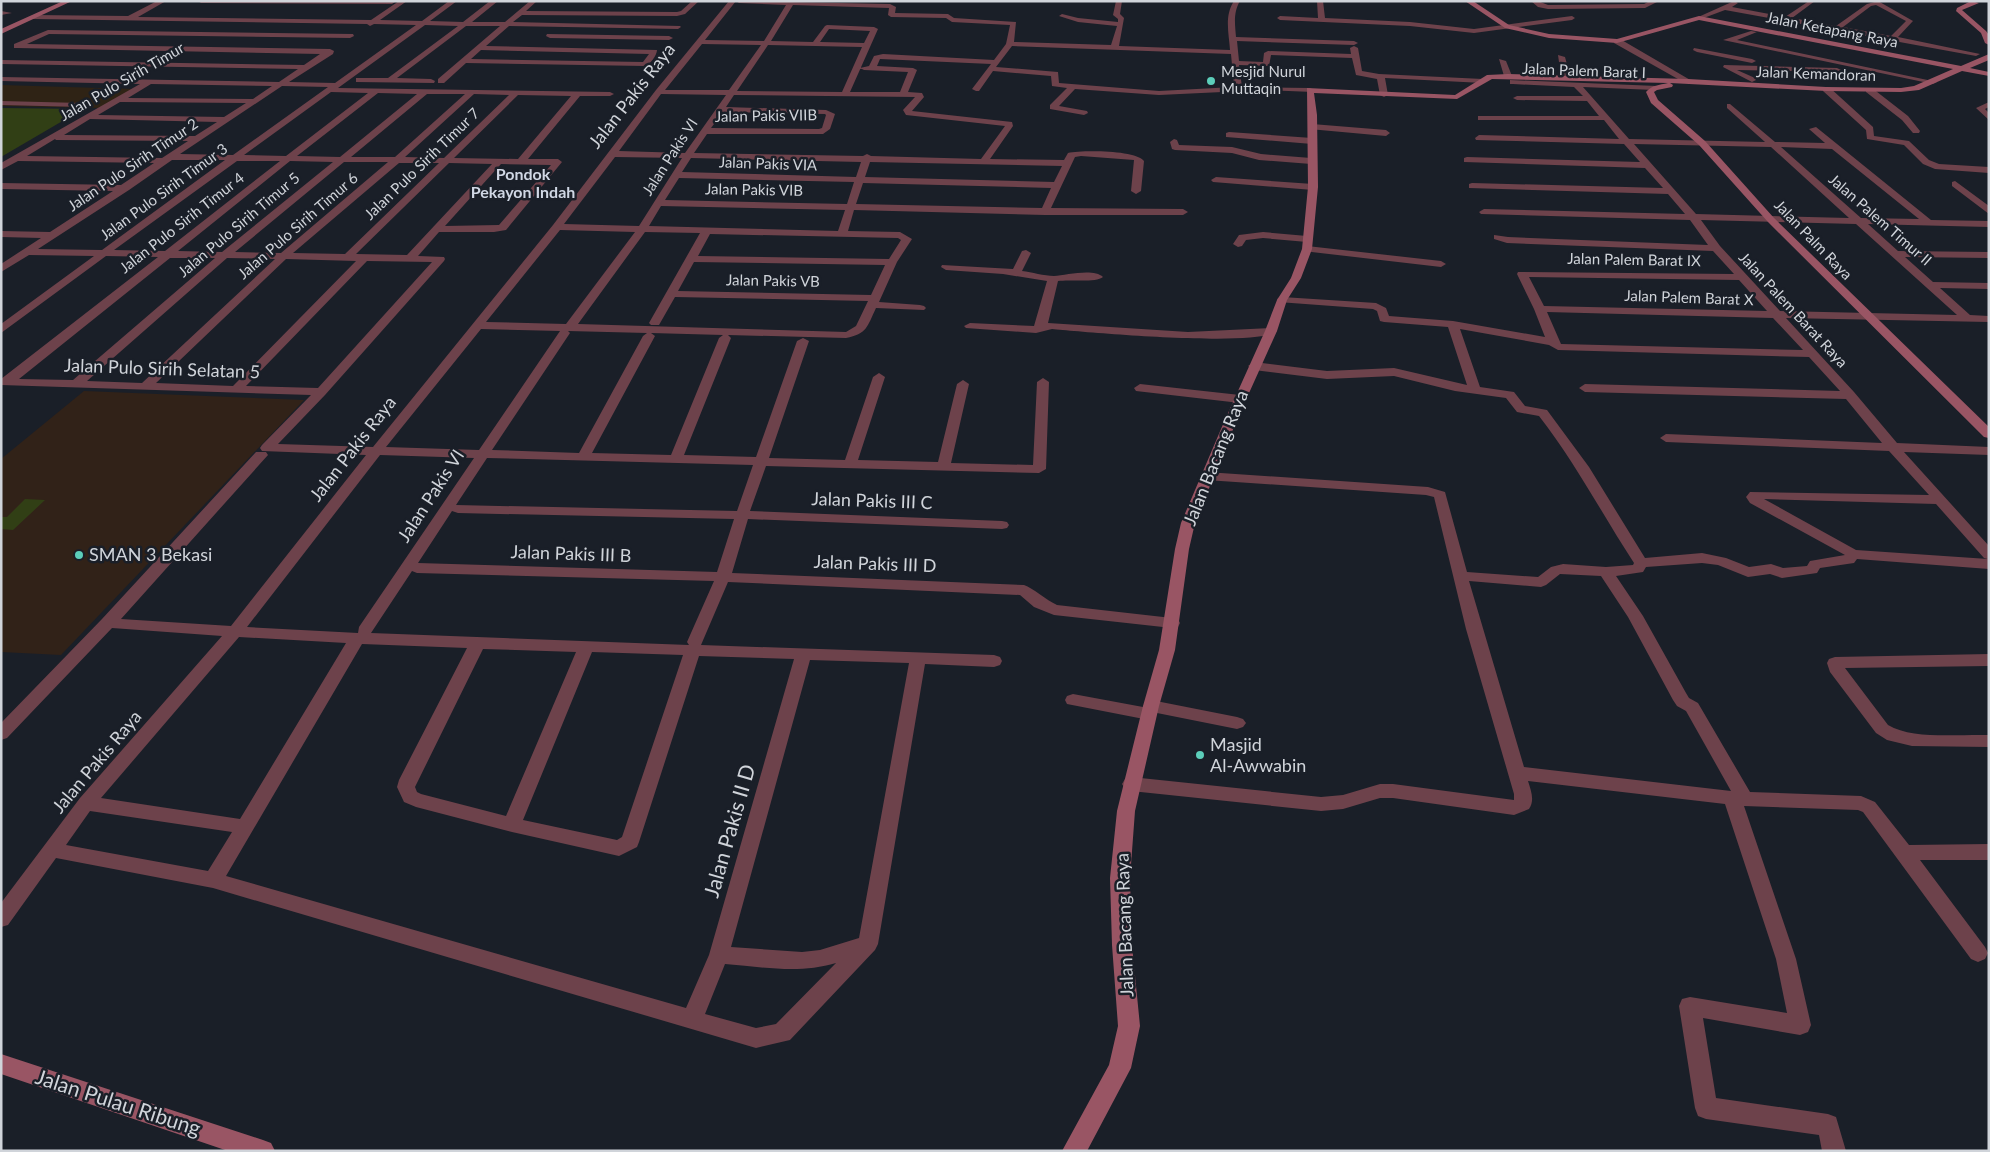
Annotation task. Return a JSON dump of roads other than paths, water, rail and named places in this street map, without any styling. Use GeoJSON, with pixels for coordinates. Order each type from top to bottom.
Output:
{"type":"FeatureCollection","features":[{"type":"Feature","properties":{"kind":"street"},"geometry":{"type":"LineString","coordinates":[[1,24],[53,1]]}},
{"type":"Feature","properties":{"kind":"street"},"geometry":{"type":"LineString","coordinates":[[1,32],[69,1]]}},
{"type":"Feature","properties":{"kind":"street"},"geometry":{"type":"LineString","coordinates":[[129,19],[163,1]]}},
{"type":"Feature","properties":{"kind":"street"},"geometry":{"type":"LineString","coordinates":[[201,1],[392,2]]}},
{"type":"Feature","properties":{"kind":"street"},"geometry":{"type":"LineString","coordinates":[[174,20],[208,1]]}},
{"type":"Feature","properties":{"kind":"street","name":"Jalan Pulo Sirih Timur 2"},"geometry":{"type":"LineString","coordinates":[[1,269],[126,188],[404,1]]}},
{"type":"Feature","properties":{"kind":"street","name":"Jalan Pulo Sirih Timur 3"},"geometry":{"type":"LineString","coordinates":[[1,330],[236,157],[454,1]]}},
{"type":"Feature","properties":{"kind":"street"},"geometry":{"type":"LineString","coordinates":[[390,80],[495,1]]}},
{"type":"Feature","properties":{"kind":"street"},"geometry":{"type":"LineString","coordinates":[[441,81],[534,1]]}},
{"type":"Feature","properties":{"kind":"street"},"geometry":{"type":"LineString","coordinates":[[520,13],[677,14],[683,13],[696,1]]}},
{"type":"Feature","properties":{"kind":"street","name":"Jalan Pakis Raya"},"geometry":{"type":"LineString","coordinates":[[1,919],[86,803],[234,632],[377,450],[557,227],[659,92],[732,1]]}},
{"type":"Feature","properties":{"kind":"street"},"geometry":{"type":"LineString","coordinates":[[739,1],[829,2],[891,6],[893,7],[892,15],[948,16],[952,20],[1013,22],[1010,44],[976,89]]}},
{"type":"Feature","properties":{"kind":"street"},"geometry":{"type":"LineString","coordinates":[[1114,49],[1121,24],[1121,18],[1116,15],[1120,1]]}},
{"type":"Feature","properties":{"kind":"street"},"geometry":{"type":"LineString","coordinates":[[1237,1],[1231,13],[1233,52],[1238,90]]}},
{"type":"Feature","properties":{"kind":"street"},"geometry":{"type":"LineString","coordinates":[[1320,1],[1322,21]]}},
{"type":"Feature","properties":{"kind":"street","name":"Jalan Ketapang Raya"},"geometry":{"type":"LineString","coordinates":[[1468,1],[1507,27],[1549,36],[1616,41],[1699,18],[1989,74]]}},
{"type":"Feature","properties":{"kind":"street"},"geometry":{"type":"LineString","coordinates":[[1534,1],[1540,6],[1548,7],[1645,6],[1656,1]]}},
{"type":"Feature","properties":{"kind":"street"},"geometry":{"type":"LineString","coordinates":[[1699,18],[1726,8],[1738,1]]}},
{"type":"Feature","properties":{"kind":"street"},"geometry":{"type":"LineString","coordinates":[[1974,1],[1976,3],[1959,9],[1959,11],[1986,32],[1989,43]]}},
{"type":"Feature","properties":{"kind":"street"},"geometry":{"type":"LineString","coordinates":[[217,20],[251,2]]}},
{"type":"Feature","properties":{"kind":"street"},"geometry":{"type":"LineString","coordinates":[[290,8],[298,2]]}},
{"type":"Feature","properties":{"kind":"street","name":"Jalan Pakis VI"},"geometry":{"type":"LineString","coordinates":[[213,880],[361,635],[448,509],[481,455],[567,330],[642,229],[689,154],[792,2]]}},
{"type":"Feature","properties":{"kind":"street"},"geometry":{"type":"LineString","coordinates":[[1786,19],[1812,2]]}},
{"type":"Feature","properties":{"kind":"street"},"geometry":{"type":"LineString","coordinates":[[1838,28],[1874,2],[1910,21],[1892,38]]}},
{"type":"Feature","properties":{"kind":"street"},"geometry":{"type":"LineString","coordinates":[[341,8],[349,3]]}},
{"type":"Feature","properties":{"kind":"street"},"geometry":{"type":"LineString","coordinates":[[1726,8],[1976,54]]}},
{"type":"Feature","properties":{"kind":"street"},"geometry":{"type":"LineString","coordinates":[[1,13],[10,13]]}},
{"type":"Feature","properties":{"kind":"street"},"geometry":{"type":"LineString","coordinates":[[273,18],[281,13]]}},
{"type":"Feature","properties":{"kind":"street"},"geometry":{"type":"LineString","coordinates":[[325,19],[333,14]]}},
{"type":"Feature","properties":{"kind":"street"},"geometry":{"type":"LineString","coordinates":[[1062,16],[1078,20],[1121,24]]}},
{"type":"Feature","properties":{"kind":"street"},"geometry":{"type":"LineString","coordinates":[[33,17],[678,27]]}},
{"type":"Feature","properties":{"kind":"street"},"geometry":{"type":"LineString","coordinates":[[1280,18],[1322,21],[1352,33]]}},
{"type":"Feature","properties":{"kind":"street"},"geometry":{"type":"LineString","coordinates":[[1232,39],[1352,33],[1410,24],[1474,31],[1572,18]]}},
{"type":"Feature","properties":{"kind":"street","name":"Jalan Pulo Sirih Timur"},"geometry":{"type":"LineString","coordinates":[[1,167],[257,21]]}},
{"type":"Feature","properties":{"kind":"street"},"geometry":{"type":"LineString","coordinates":[[815,44],[826,28],[831,26],[874,29],[845,94]]}},
{"type":"Feature","properties":{"kind":"street"},"geometry":{"type":"LineString","coordinates":[[1474,31],[1478,40]]}},
{"type":"Feature","properties":{"kind":"street"},"geometry":{"type":"LineString","coordinates":[[330,52],[17,46],[48,32],[350,36]]}},
{"type":"Feature","properties":{"kind":"street"},"geometry":{"type":"LineString","coordinates":[[1718,43],[1753,32]]}},
{"type":"Feature","properties":{"kind":"street"},"geometry":{"type":"LineString","coordinates":[[1352,33],[1359,73],[1381,77],[1483,81]]}},
{"type":"Feature","properties":{"kind":"street"},"geometry":{"type":"LineString","coordinates":[[495,35],[505,35]]}},
{"type":"Feature","properties":{"kind":"street"},"geometry":{"type":"LineString","coordinates":[[543,36],[669,38]]}},
{"type":"Feature","properties":{"kind":"street"},"geometry":{"type":"LineString","coordinates":[[1727,40],[1933,82]]}},
{"type":"Feature","properties":{"kind":"street"},"geometry":{"type":"LineString","coordinates":[[1616,41],[1688,81]]}},
{"type":"Feature","properties":{"kind":"street"},"geometry":{"type":"LineString","coordinates":[[699,42],[867,45]]}},
{"type":"Feature","properties":{"kind":"street"},"geometry":{"type":"LineString","coordinates":[[1010,44],[1233,52]]}},
{"type":"Feature","properties":{"kind":"street"},"geometry":{"type":"LineString","coordinates":[[1697,50],[1710,46]]}},
{"type":"Feature","properties":{"kind":"street"},"geometry":{"type":"LineString","coordinates":[[465,61],[642,64],[654,52],[481,48]]}},
{"type":"Feature","properties":{"kind":"street"},"geometry":{"type":"LineString","coordinates":[[1697,50],[1788,68]]}},
{"type":"Feature","properties":{"kind":"street"},"geometry":{"type":"LineString","coordinates":[[1697,50],[1752,80]]}},
{"type":"Feature","properties":{"kind":"street"},"geometry":{"type":"LineString","coordinates":[[1234,63],[1266,64],[1268,53],[1356,56]]}},
{"type":"Feature","properties":{"kind":"street"},"geometry":{"type":"LineString","coordinates":[[872,68],[876,58],[883,56],[994,66],[1056,74],[1055,84],[1151,93],[1275,88],[1457,98],[1492,76],[1510,79]]}},
{"type":"Feature","properties":{"kind":"street","name":"Jalan Kemandoran"},"geometry":{"type":"LineString","coordinates":[[1574,81],[1688,81],[1869,90],[1916,88],[1989,56]]}},
{"type":"Feature","properties":{"kind":"street","name":"Jalan Palem Barat Raya"},"geometry":{"type":"LineString","coordinates":[[1561,57],[1564,69],[1694,218],[1716,248],[1814,354],[1892,446],[1989,555]]}},
{"type":"Feature","properties":{"kind":"street"},"geometry":{"type":"LineString","coordinates":[[1502,61],[1510,79]]}},
{"type":"Feature","properties":{"kind":"street"},"geometry":{"type":"LineString","coordinates":[[1,62],[307,67]]}},
{"type":"Feature","properties":{"kind":"street"},"geometry":{"type":"LineString","coordinates":[[1728,67],[1876,70]]}},
{"type":"Feature","properties":{"kind":"street"},"geometry":{"type":"LineString","coordinates":[[855,68],[913,70],[903,94]]}},
{"type":"Feature","properties":{"kind":"street"},"geometry":{"type":"LineString","coordinates":[[1381,77],[1384,95]]}},
{"type":"Feature","properties":{"kind":"street"},"geometry":{"type":"LineString","coordinates":[[1,79],[338,85],[390,80],[451,82]]}},
{"type":"Feature","properties":{"kind":"street","name":"Jalan Palem Barat I"},"geometry":{"type":"LineString","coordinates":[[1510,79],[1574,81],[1654,88]]}},
{"type":"Feature","properties":{"kind":"street"},"geometry":{"type":"LineString","coordinates":[[1654,88],[1688,81]]}},
{"type":"Feature","properties":{"kind":"street"},"geometry":{"type":"LineString","coordinates":[[338,85],[376,91],[610,94]]}},
{"type":"Feature","properties":{"kind":"street"},"geometry":{"type":"LineString","coordinates":[[1072,87],[1053,106],[1084,113]]}},
{"type":"Feature","properties":{"kind":"street","name":"Jalan Palm Raya"},"geometry":{"type":"LineString","coordinates":[[1654,88],[1650,94],[1654,101],[1702,143],[1771,220],[1868,318],[1989,434]]}},
{"type":"Feature","properties":{"kind":"street"},"geometry":{"type":"LineString","coordinates":[[1826,89],[1870,129],[1870,137],[1872,138],[1906,142],[1925,161],[1934,166],[1989,170]]}},
{"type":"Feature","properties":{"kind":"street","name":"Jalan Bacang Raya"},"geometry":{"type":"LineString","coordinates":[[1074,1151],[1120,1068],[1129,1026],[1122,946],[1120,878],[1126,810],[1150,710],[1168,650],[1182,549],[1188,523],[1206,476],[1271,331],[1282,300],[1296,278],[1307,244],[1313,187],[1310,90]]}},
{"type":"Feature","properties":{"kind":"street"},"geometry":{"type":"LineString","coordinates":[[1869,90],[1916,130]]}},
{"type":"Feature","properties":{"kind":"street","name":"Jalan Pulo Sirih Timur 4"},"geometry":{"type":"LineString","coordinates":[[4,382],[376,91]]}},
{"type":"Feature","properties":{"kind":"street","name":"Jalan Pulo Sirih Timur 5"},"geometry":{"type":"LineString","coordinates":[[76,383],[224,256],[424,92]]}},
{"type":"Feature","properties":{"kind":"street","name":"Jalan Pulo Sirih Timur 6"},"geometry":{"type":"LineString","coordinates":[[147,385],[283,257],[398,159],[472,92]]}},
{"type":"Feature","properties":{"kind":"street"},"geometry":{"type":"LineString","coordinates":[[659,92],[903,94],[920,96],[907,110],[910,114],[1009,124],[985,160]]}},
{"type":"Feature","properties":{"kind":"street","name":"Jalan Pulo Sirih Timur 7"},"geometry":{"type":"LineString","coordinates":[[348,257],[516,93]]}},
{"type":"Feature","properties":{"kind":"street"},"geometry":{"type":"LineString","coordinates":[[522,160],[576,94]]}},
{"type":"Feature","properties":{"kind":"street"},"geometry":{"type":"LineString","coordinates":[[1517,98],[1589,99]]}},
{"type":"Feature","properties":{"kind":"street"},"geometry":{"type":"LineString","coordinates":[[120,100],[255,101]]}},
{"type":"Feature","properties":{"kind":"street"},"geometry":{"type":"LineString","coordinates":[[1,103],[82,105]]}},
{"type":"Feature","properties":{"kind":"street"},"geometry":{"type":"LineString","coordinates":[[1989,104],[1980,108],[1989,118]]}},
{"type":"Feature","properties":{"kind":"street","name":"Jalan Palem Timur II"},"geometry":{"type":"LineString","coordinates":[[1730,106],[1968,319]]}},
{"type":"Feature","properties":{"kind":"street","name":"Jalan Pakis VIIB"},"geometry":{"type":"LineString","coordinates":[[706,131],[819,132],[826,128],[831,114],[829,112],[720,109]]}},
{"type":"Feature","properties":{"kind":"street"},"geometry":{"type":"LineString","coordinates":[[1049,118],[1060,109]]}},
{"type":"Feature","properties":{"kind":"street"},"geometry":{"type":"LineString","coordinates":[[89,117],[226,120]]}},
{"type":"Feature","properties":{"kind":"street"},"geometry":{"type":"LineString","coordinates":[[1480,118],[1606,118]]}},
{"type":"Feature","properties":{"kind":"street"},"geometry":{"type":"LineString","coordinates":[[1312,127],[1386,133]]}},
{"type":"Feature","properties":{"kind":"street"},"geometry":{"type":"LineString","coordinates":[[1814,129],[1928,222]]}},
{"type":"Feature","properties":{"kind":"street"},"geometry":{"type":"LineString","coordinates":[[1229,135],[1312,141]]}},
{"type":"Feature","properties":{"kind":"street"},"geometry":{"type":"LineString","coordinates":[[55,137],[197,139]]}},
{"type":"Feature","properties":{"kind":"street"},"geometry":{"type":"LineString","coordinates":[[1479,138],[1835,146]]}},
{"type":"Feature","properties":{"kind":"street"},"geometry":{"type":"LineString","coordinates":[[1174,142],[1175,147],[1243,152],[1254,154],[1258,157],[1311,161]]}},
{"type":"Feature","properties":{"kind":"street"},"geometry":{"type":"LineString","coordinates":[[1045,212],[1071,155],[1074,153],[1137,158],[1140,161],[1136,190]]}},
{"type":"Feature","properties":{"kind":"street"},"geometry":{"type":"LineString","coordinates":[[612,154],[1068,162]]}},
{"type":"Feature","properties":{"kind":"street"},"geometry":{"type":"LineString","coordinates":[[17,158],[167,159],[236,157],[522,160],[555,161],[558,163],[502,228],[438,229]]}},
{"type":"Feature","properties":{"kind":"street"},"geometry":{"type":"LineString","coordinates":[[842,233],[867,157]]}},
{"type":"Feature","properties":{"kind":"street"},"geometry":{"type":"LineString","coordinates":[[411,258],[500,160]]}},
{"type":"Feature","properties":{"kind":"street"},"geometry":{"type":"LineString","coordinates":[[1467,160],[1648,165]]}},
{"type":"Feature","properties":{"kind":"street","name":"Jalan Pakis VIA"},"geometry":{"type":"LineString","coordinates":[[676,175],[1057,185]]}},
{"type":"Feature","properties":{"kind":"street"},"geometry":{"type":"LineString","coordinates":[[1216,180],[1313,187]]}},
{"type":"Feature","properties":{"kind":"street"},"geometry":{"type":"LineString","coordinates":[[1955,184],[1989,211]]}},
{"type":"Feature","properties":{"kind":"street"},"geometry":{"type":"LineString","coordinates":[[1,186],[126,188]]}},
{"type":"Feature","properties":{"kind":"street"},"geometry":{"type":"LineString","coordinates":[[1472,186],[1670,191]]}},
{"type":"Feature","properties":{"kind":"street","name":"Jalan Pakis VIB"},"geometry":{"type":"LineString","coordinates":[[658,203],[1045,212],[1184,212]]}},
{"type":"Feature","properties":{"kind":"street"},"geometry":{"type":"LineString","coordinates":[[1484,212],[1989,224]]}},
{"type":"Feature","properties":{"kind":"street"},"geometry":{"type":"LineString","coordinates":[[477,325],[567,330],[846,335],[855,333],[861,328],[892,262],[907,237],[900,235],[842,233],[557,227]]}},
{"type":"Feature","properties":{"kind":"street"},"geometry":{"type":"LineString","coordinates":[[655,323],[693,259],[707,230]]}},
{"type":"Feature","properties":{"kind":"street"},"geometry":{"type":"LineString","coordinates":[[1,234],[54,235]]}},
{"type":"Feature","properties":{"kind":"street"},"geometry":{"type":"LineString","coordinates":[[1238,244],[1242,237],[1252,235],[1442,264]]}},
{"type":"Feature","properties":{"kind":"street"},"geometry":{"type":"LineString","coordinates":[[1498,237],[1507,240],[1716,248]]}},
{"type":"Feature","properties":{"kind":"street"},"geometry":{"type":"LineString","coordinates":[[27,252],[440,260],[321,392],[267,448],[1039,469],[1043,382]]}},
{"type":"Feature","properties":{"kind":"street"},"geometry":{"type":"LineString","coordinates":[[1016,273],[1026,253]]}},
{"type":"Feature","properties":{"kind":"street"},"geometry":{"type":"LineString","coordinates":[[1896,254],[1989,255]]}},
{"type":"Feature","properties":{"kind":"street"},"geometry":{"type":"LineString","coordinates":[[236,389],[365,258]]}},
{"type":"Feature","properties":{"kind":"street"},"geometry":{"type":"LineString","coordinates":[[693,259],[892,262]]}},
{"type":"Feature","properties":{"kind":"street"},"geometry":{"type":"LineString","coordinates":[[946,267],[1016,273],[1053,279],[1068,276],[1098,277]]}},
{"type":"Feature","properties":{"kind":"street","name":"Jalan Palem Barat IX"},"geometry":{"type":"LineString","coordinates":[[1540,309],[1522,276],[1525,273],[1742,277]]}},
{"type":"Feature","properties":{"kind":"street"},"geometry":{"type":"LineString","coordinates":[[1041,327],[1053,279]]}},
{"type":"Feature","properties":{"kind":"street"},"geometry":{"type":"LineString","coordinates":[[1930,285],[1989,286]]}},
{"type":"Feature","properties":{"kind":"street","name":"Jalan Pakis VB"},"geometry":{"type":"LineString","coordinates":[[671,294],[874,301],[920,308]]}},
{"type":"Feature","properties":{"kind":"street"},"geometry":{"type":"LineString","coordinates":[[1282,300],[1376,306],[1382,310],[1384,319],[1453,324],[1553,342]]}},
{"type":"Feature","properties":{"kind":"street"},"geometry":{"type":"LineString","coordinates":[[1540,309],[1553,342],[1558,347],[1814,354]]}},
{"type":"Feature","properties":{"kind":"street","name":"Jalan Palem Barat X"},"geometry":{"type":"LineString","coordinates":[[1540,309],[1777,316],[1989,319]]}},
{"type":"Feature","properties":{"kind":"street"},"geometry":{"type":"LineString","coordinates":[[1453,324],[1476,390]]}},
{"type":"Feature","properties":{"kind":"street"},"geometry":{"type":"LineString","coordinates":[[970,326],[1036,330],[1041,327],[1197,336],[1234,336],[1271,331]]}},
{"type":"Feature","properties":{"kind":"street"},"geometry":{"type":"LineString","coordinates":[[584,456],[649,336]]}},
{"type":"Feature","properties":{"kind":"street"},"geometry":{"type":"LineString","coordinates":[[676,458],[725,338]]}},
{"type":"Feature","properties":{"kind":"street"},"geometry":{"type":"LineString","coordinates":[[478,644],[408,780],[407,792],[416,800],[512,825],[614,848],[619,848],[630,842],[694,646],[723,576],[742,515],[803,341]]}},
{"type":"Feature","properties":{"kind":"street"},"geometry":{"type":"LineString","coordinates":[[1254,366],[1327,375],[1394,372],[1435,383],[1510,395],[1521,409],[1543,412],[1566,441],[1613,521],[1641,563]]}},
{"type":"Feature","properties":{"kind":"street"},"geometry":{"type":"LineString","coordinates":[[850,464],[879,377]]}},
{"type":"Feature","properties":{"kind":"street","name":"Jalan Pulo Sirih Selatan 5"},"geometry":{"type":"LineString","coordinates":[[4,382],[147,385],[321,392]]}},
{"type":"Feature","properties":{"kind":"street"},"geometry":{"type":"LineString","coordinates":[[944,466],[963,384]]}},
{"type":"Feature","properties":{"kind":"street"},"geometry":{"type":"LineString","coordinates":[[1140,388],[1240,399]]}},
{"type":"Feature","properties":{"kind":"street"},"geometry":{"type":"LineString","coordinates":[[1586,388],[1850,395]]}},
{"type":"Feature","properties":{"kind":"street"},"geometry":{"type":"LineString","coordinates":[[1666,438],[1989,451]]}},
{"type":"Feature","properties":{"kind":"street"},"geometry":{"type":"LineString","coordinates":[[1,734],[108,623],[261,455]]}},
{"type":"Feature","properties":{"kind":"street"},"geometry":{"type":"LineString","coordinates":[[1131,784],[1321,804],[1343,802],[1380,791],[1393,790],[1514,808],[1520,807],[1524,800],[1474,628],[1442,498],[1432,492],[1206,476]]}},
{"type":"Feature","properties":{"kind":"street"},"geometry":{"type":"LineString","coordinates":[[1941,500],[1753,496],[1754,500],[1853,554],[1989,564]]}},
{"type":"Feature","properties":{"kind":"street","name":"Jalan Pakis III C"},"geometry":{"type":"LineString","coordinates":[[458,509],[742,515],[1002,525]]}},
{"type":"Feature","properties":{"kind":"street"},"geometry":{"type":"LineString","coordinates":[[1641,563],[1702,558],[1721,561],[1748,572],[1770,569],[1782,573],[1812,570],[1814,564],[1849,560],[1853,554]]}},
{"type":"Feature","properties":{"kind":"street"},"geometry":{"type":"LineString","coordinates":[[1461,576],[1532,582],[1545,581],[1549,574],[1563,569],[1606,572],[1638,569],[1641,563]]}},
{"type":"Feature","properties":{"kind":"street","name":"Jalan Pakis III B"},"geometry":{"type":"LineString","coordinates":[[417,568],[723,576]]}},
{"type":"Feature","properties":{"kind":"street"},"geometry":{"type":"LineString","coordinates":[[1606,572],[1635,616],[1683,702],[1692,707],[1738,799],[1786,959],[1800,1025],[1690,1006],[1706,1108],[1828,1126],[1834,1151]]}},
{"type":"Feature","properties":{"kind":"street","name":"Jalan Pakis III D"},"geometry":{"type":"LineString","coordinates":[[723,576],[1024,590],[1039,603],[1054,610],[1172,622]]}},
{"type":"Feature","properties":{"kind":"street"},"geometry":{"type":"LineString","coordinates":[[108,623],[234,632],[361,635],[478,644],[694,646],[994,661]]}},
{"type":"Feature","properties":{"kind":"street"},"geometry":{"type":"LineString","coordinates":[[512,825],[587,646]]}},
{"type":"Feature","properties":{"kind":"street","name":"Jalan Pakis II D"},"geometry":{"type":"LineString","coordinates":[[692,1020],[719,955],[804,652]]}},
{"type":"Feature","properties":{"kind":"street"},"geometry":{"type":"LineString","coordinates":[[52,850],[213,880],[756,1038],[782,1033],[868,944],[918,658]]}},
{"type":"Feature","properties":{"kind":"street"},"geometry":{"type":"LineString","coordinates":[[1989,660],[1835,663],[1836,668],[1882,729],[1893,736],[1903,740],[1989,741]]}},
{"type":"Feature","properties":{"kind":"street"},"geometry":{"type":"LineString","coordinates":[[1073,700],[1237,723]]}},
{"type":"Feature","properties":{"kind":"street"},"geometry":{"type":"LineString","coordinates":[[1517,773],[1738,799],[1865,804],[1978,953]]}},
{"type":"Feature","properties":{"kind":"street"},"geometry":{"type":"LineString","coordinates":[[86,803],[244,827]]}},
{"type":"Feature","properties":{"kind":"street"},"geometry":{"type":"LineString","coordinates":[[1904,853],[1989,852]]}},
{"type":"Feature","properties":{"kind":"street"},"geometry":{"type":"LineString","coordinates":[[719,955],[802,961],[820,959],[868,944]]}},
{"type":"Feature","properties":{"kind":"street","name":"Jalan Pulau Ribung"},"geometry":{"type":"LineString","coordinates":[[1,1064],[264,1151]]}},
{"type":"Feature","properties":{"kind":"place","name":"Mesjid Nurul Muttaqin"},"geometry":{"type":"Point","coordinates":[1211,81]}},
{"type":"Feature","properties":{"kind":"place","name":"SMAN 3 Bekasi"},"geometry":{"type":"Point","coordinates":[79,555]}},
{"type":"Feature","properties":{"kind":"place","name":"Masjid Al-Awwabin"},"geometry":{"type":"Point","coordinates":[1200,755]}},
{"type":"Feature","properties":{"kind":"district","name":"Pondok Pekayon Indah"},"geometry":{"type":"Point","coordinates":[523,183]}}]}
